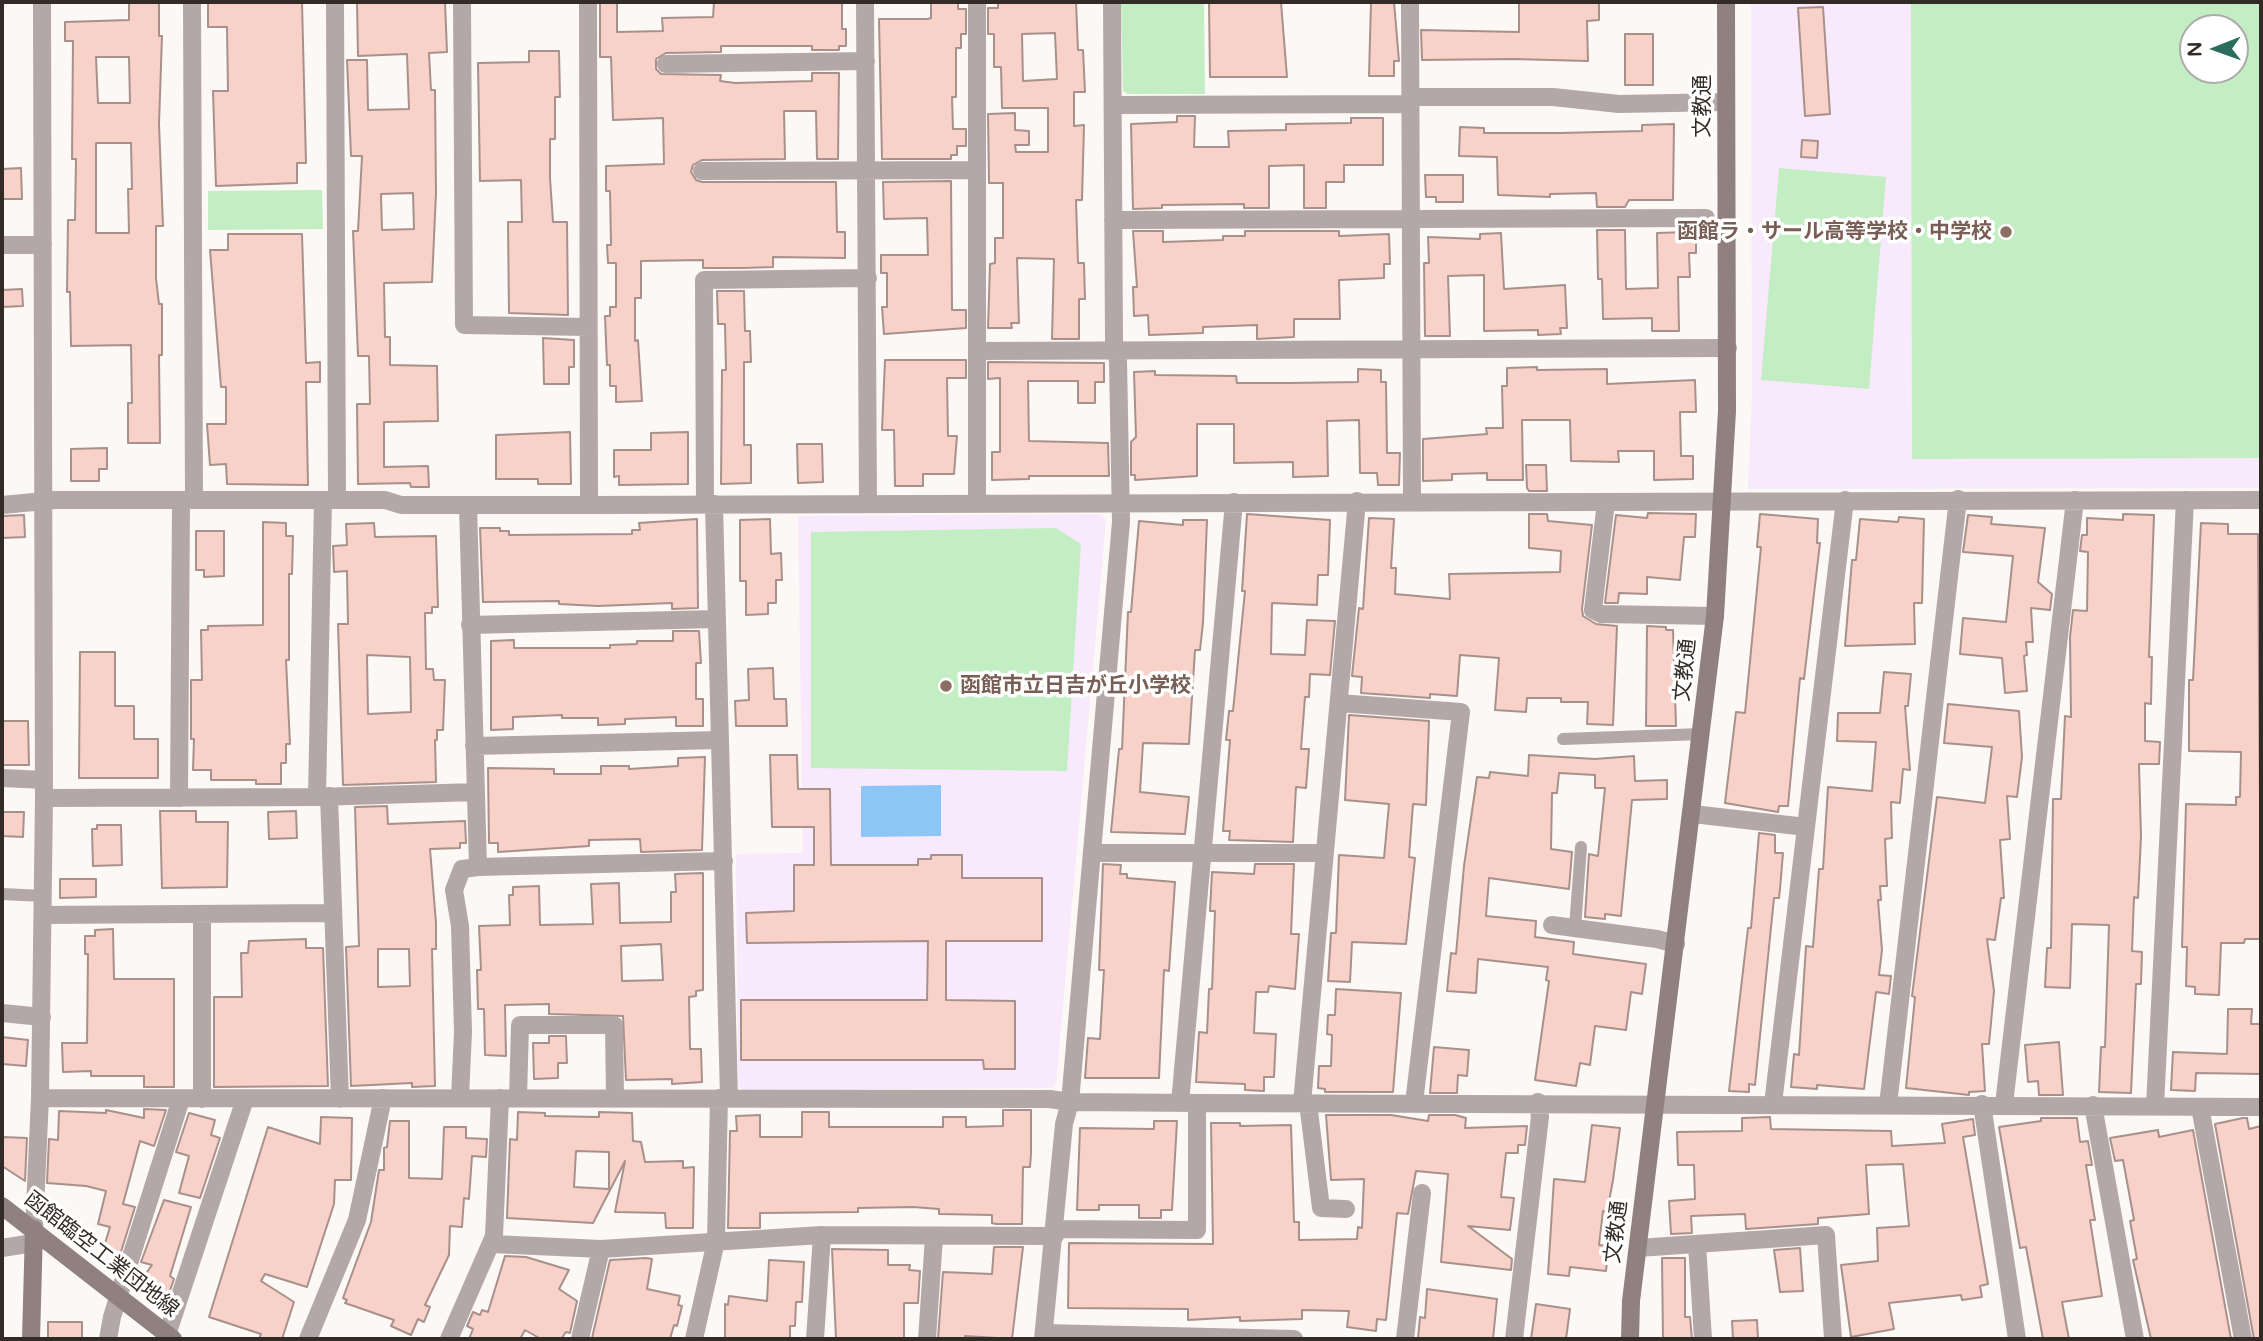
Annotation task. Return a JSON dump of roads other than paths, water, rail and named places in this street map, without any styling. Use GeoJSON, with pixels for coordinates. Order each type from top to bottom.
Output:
{"type":"FeatureCollection","features":[{"type":"Feature","properties":{"kind":"street"},"geometry":{"type":"LineString","coordinates":[[31,1339],[40,1098],[43,915],[42,2]]}},
{"type":"Feature","properties":{"kind":"street"},"geometry":{"type":"LineString","coordinates":[[179,798],[188,500],[192,2]]}},
{"type":"Feature","properties":{"kind":"street"},"geometry":{"type":"LineString","coordinates":[[335,2],[330,500],[323,797],[332,913],[340,1098]]}},
{"type":"Feature","properties":{"kind":"street"},"geometry":{"type":"LineString","coordinates":[[462,2],[464,325],[588,327]]}},
{"type":"Feature","properties":{"kind":"street"},"geometry":{"type":"LineString","coordinates":[[588,2],[589,505]]}},
{"type":"Feature","properties":{"kind":"street"},"geometry":{"type":"LineString","coordinates":[[866,2],[868,503]]}},
{"type":"Feature","properties":{"kind":"street"},"geometry":{"type":"LineString","coordinates":[[977,2],[977,503]]}},
{"type":"Feature","properties":{"kind":"street"},"geometry":{"type":"LineString","coordinates":[[1112,2],[1113,220],[1121,522],[1070,1102],[1064,1124],[1044,1336],[1294,1339]]}},
{"type":"Feature","properties":{"kind":"street"},"geometry":{"type":"LineString","coordinates":[[1410,2],[1412,501]]}},
{"type":"Feature","properties":{"kind":"street","name":"文教通"},"geometry":{"type":"LineString","coordinates":[[1630,1339],[1638,1248],[1693,814],[1715,616],[1728,348],[1726,2]]}},
{"type":"Feature","properties":{"kind":"street"},"geometry":{"type":"LineString","coordinates":[[666,64],[866,61]]}},
{"type":"Feature","properties":{"kind":"street"},"geometry":{"type":"LineString","coordinates":[[1113,105],[1553,97],[1619,104],[1726,102]]}},
{"type":"Feature","properties":{"kind":"street"},"geometry":{"type":"LineString","coordinates":[[702,171],[977,170]]}},
{"type":"Feature","properties":{"kind":"street"},"geometry":{"type":"LineString","coordinates":[[1113,220],[1706,218]]}},
{"type":"Feature","properties":{"kind":"street"},"geometry":{"type":"LineString","coordinates":[[2,244],[43,245]]}},
{"type":"Feature","properties":{"kind":"street"},"geometry":{"type":"LineString","coordinates":[[694,1339],[716,1241],[724,1098],[723,861],[704,280],[868,278]]}},
{"type":"Feature","properties":{"kind":"street"},"geometry":{"type":"LineString","coordinates":[[977,351],[1728,348]]}},
{"type":"Feature","properties":{"kind":"street"},"geometry":{"type":"LineString","coordinates":[[1888,1105],[1958,499]]}},
{"type":"Feature","properties":{"kind":"street"},"geometry":{"type":"LineString","coordinates":[[2,505],[188,500],[385,500],[401,505],[2261,500]]}},
{"type":"Feature","properties":{"kind":"street"},"geometry":{"type":"LineString","coordinates":[[1773,1104],[1845,500]]}},
{"type":"Feature","properties":{"kind":"street"},"geometry":{"type":"LineString","coordinates":[[2004,1104],[2075,500]]}},
{"type":"Feature","properties":{"kind":"street"},"geometry":{"type":"LineString","coordinates":[[2155,1106],[2185,500]]}},
{"type":"Feature","properties":{"kind":"street"},"geometry":{"type":"LineString","coordinates":[[1346,1209],[1321,1208],[1305,1103],[1357,501]]}},
{"type":"Feature","properties":{"kind":"street"},"geometry":{"type":"LineString","coordinates":[[492,1244],[601,1249],[822,1235],[934,1237],[1197,1230],[1189,1103],[1202,853],[1234,502]]}},
{"type":"Feature","properties":{"kind":"street"},"geometry":{"type":"LineString","coordinates":[[1606,502],[1593,610],[1601,614],[1715,616]]}},
{"type":"Feature","properties":{"kind":"street"},"geometry":{"type":"LineString","coordinates":[[468,505],[478,867]]}},
{"type":"Feature","properties":{"kind":"street"},"geometry":{"type":"LineString","coordinates":[[470,625],[717,619]]}},
{"type":"Feature","properties":{"kind":"street"},"geometry":{"type":"LineString","coordinates":[[1339,703],[1461,712],[1414,1103]]}},
{"type":"Feature","properties":{"kind":"street"},"geometry":{"type":"LineString","coordinates":[[474,746],[720,740]]}},
{"type":"Feature","properties":{"kind":"street"},"geometry":{"type":"LineString","coordinates":[[2,778],[44,789],[179,798],[475,792]]}},
{"type":"Feature","properties":{"kind":"street"},"geometry":{"type":"LineString","coordinates":[[1693,814],[1806,827]]}},
{"type":"Feature","properties":{"kind":"street"},"geometry":{"type":"LineString","coordinates":[[1091,853],[1325,853]]}},
{"type":"Feature","properties":{"kind":"street"},"geometry":{"type":"LineString","coordinates":[[460,1097],[463,1032],[460,926],[454,890],[462,869],[723,861]]}},
{"type":"Feature","properties":{"kind":"street"},"geometry":{"type":"LineString","coordinates":[[43,915],[332,913]]}},
{"type":"Feature","properties":{"kind":"street"},"geometry":{"type":"LineString","coordinates":[[202,914],[202,1099]]}},
{"type":"Feature","properties":{"kind":"street"},"geometry":{"type":"LineString","coordinates":[[1552,925],[1676,944]]}},
{"type":"Feature","properties":{"kind":"street"},"geometry":{"type":"LineString","coordinates":[[2,1013],[42,1017]]}},
{"type":"Feature","properties":{"kind":"street"},"geometry":{"type":"LineString","coordinates":[[449,1339],[492,1244],[520,1025],[614,1026],[615,1098]]}},
{"type":"Feature","properties":{"kind":"street"},"geometry":{"type":"LineString","coordinates":[[40,1098],[1050,1098],[1070,1102],[1189,1103],[1538,1102],[2261,1107]]}},
{"type":"Feature","properties":{"kind":"street"},"geometry":{"type":"LineString","coordinates":[[308,1339],[357,1220],[383,1098]]}},
{"type":"Feature","properties":{"kind":"street"},"geometry":{"type":"LineString","coordinates":[[108,1339],[181,1099]]}},
{"type":"Feature","properties":{"kind":"street"},"geometry":{"type":"LineString","coordinates":[[170,1337],[245,1099]]}},
{"type":"Feature","properties":{"kind":"street"},"geometry":{"type":"LineString","coordinates":[[1514,1339],[1540,1117],[1538,1102]]}},
{"type":"Feature","properties":{"kind":"street"},"geometry":{"type":"LineString","coordinates":[[1982,1104],[2017,1339]]}},
{"type":"Feature","properties":{"kind":"street"},"geometry":{"type":"LineString","coordinates":[[2093,1105],[2134,1339]]}},
{"type":"Feature","properties":{"kind":"street"},"geometry":{"type":"LineString","coordinates":[[2200,1107],[2243,1339]]}},
{"type":"Feature","properties":{"kind":"street"},"geometry":{"type":"LineString","coordinates":[[1405,1339],[1422,1193]]}},
{"type":"Feature","properties":{"kind":"street","name":"函館臨空工業団地線"},"geometry":{"type":"LineString","coordinates":[[2,1206],[33,1236],[120,1297],[170,1337]]}},
{"type":"Feature","properties":{"kind":"street"},"geometry":{"type":"LineString","coordinates":[[815,1339],[822,1235]]}},
{"type":"Feature","properties":{"kind":"street"},"geometry":{"type":"LineString","coordinates":[[1638,1248],[1826,1235],[1833,1339]]}},
{"type":"Feature","properties":{"kind":"street"},"geometry":{"type":"LineString","coordinates":[[2,1248],[33,1236]]}},
{"type":"Feature","properties":{"kind":"street"},"geometry":{"type":"LineString","coordinates":[[927,1339],[934,1237]]}},
{"type":"Feature","properties":{"kind":"street"},"geometry":{"type":"LineString","coordinates":[[1697,1244],[1703,1339]]}},
{"type":"Feature","properties":{"kind":"street"},"geometry":{"type":"LineString","coordinates":[[580,1339],[601,1249]]}},
{"type":"Feature","properties":{"kind":"lane"},"geometry":{"type":"LineString","coordinates":[[1563,739],[1702,734]]}},
{"type":"Feature","properties":{"kind":"lane"},"geometry":{"type":"LineString","coordinates":[[1575,928],[1581,847]]}},
{"type":"Feature","properties":{"kind":"lane"},"geometry":{"type":"LineString","coordinates":[[2,894],[43,896]]}},
{"type":"Feature","properties":{"kind":"water"},"geometry":{"type":"Polygon","coordinates":[[[941,785],[941,836],[861,837],[861,786],[941,785]]]}},
{"type":"Feature","properties":{"kind":"place","name":"函館ラ・サール高等学校・中学校"},"geometry":{"type":"Point","coordinates":[2006,232]}},
{"type":"Feature","properties":{"kind":"place","name":"函館市立日吉が丘小学校"},"geometry":{"type":"Point","coordinates":[946,686]}}]}
